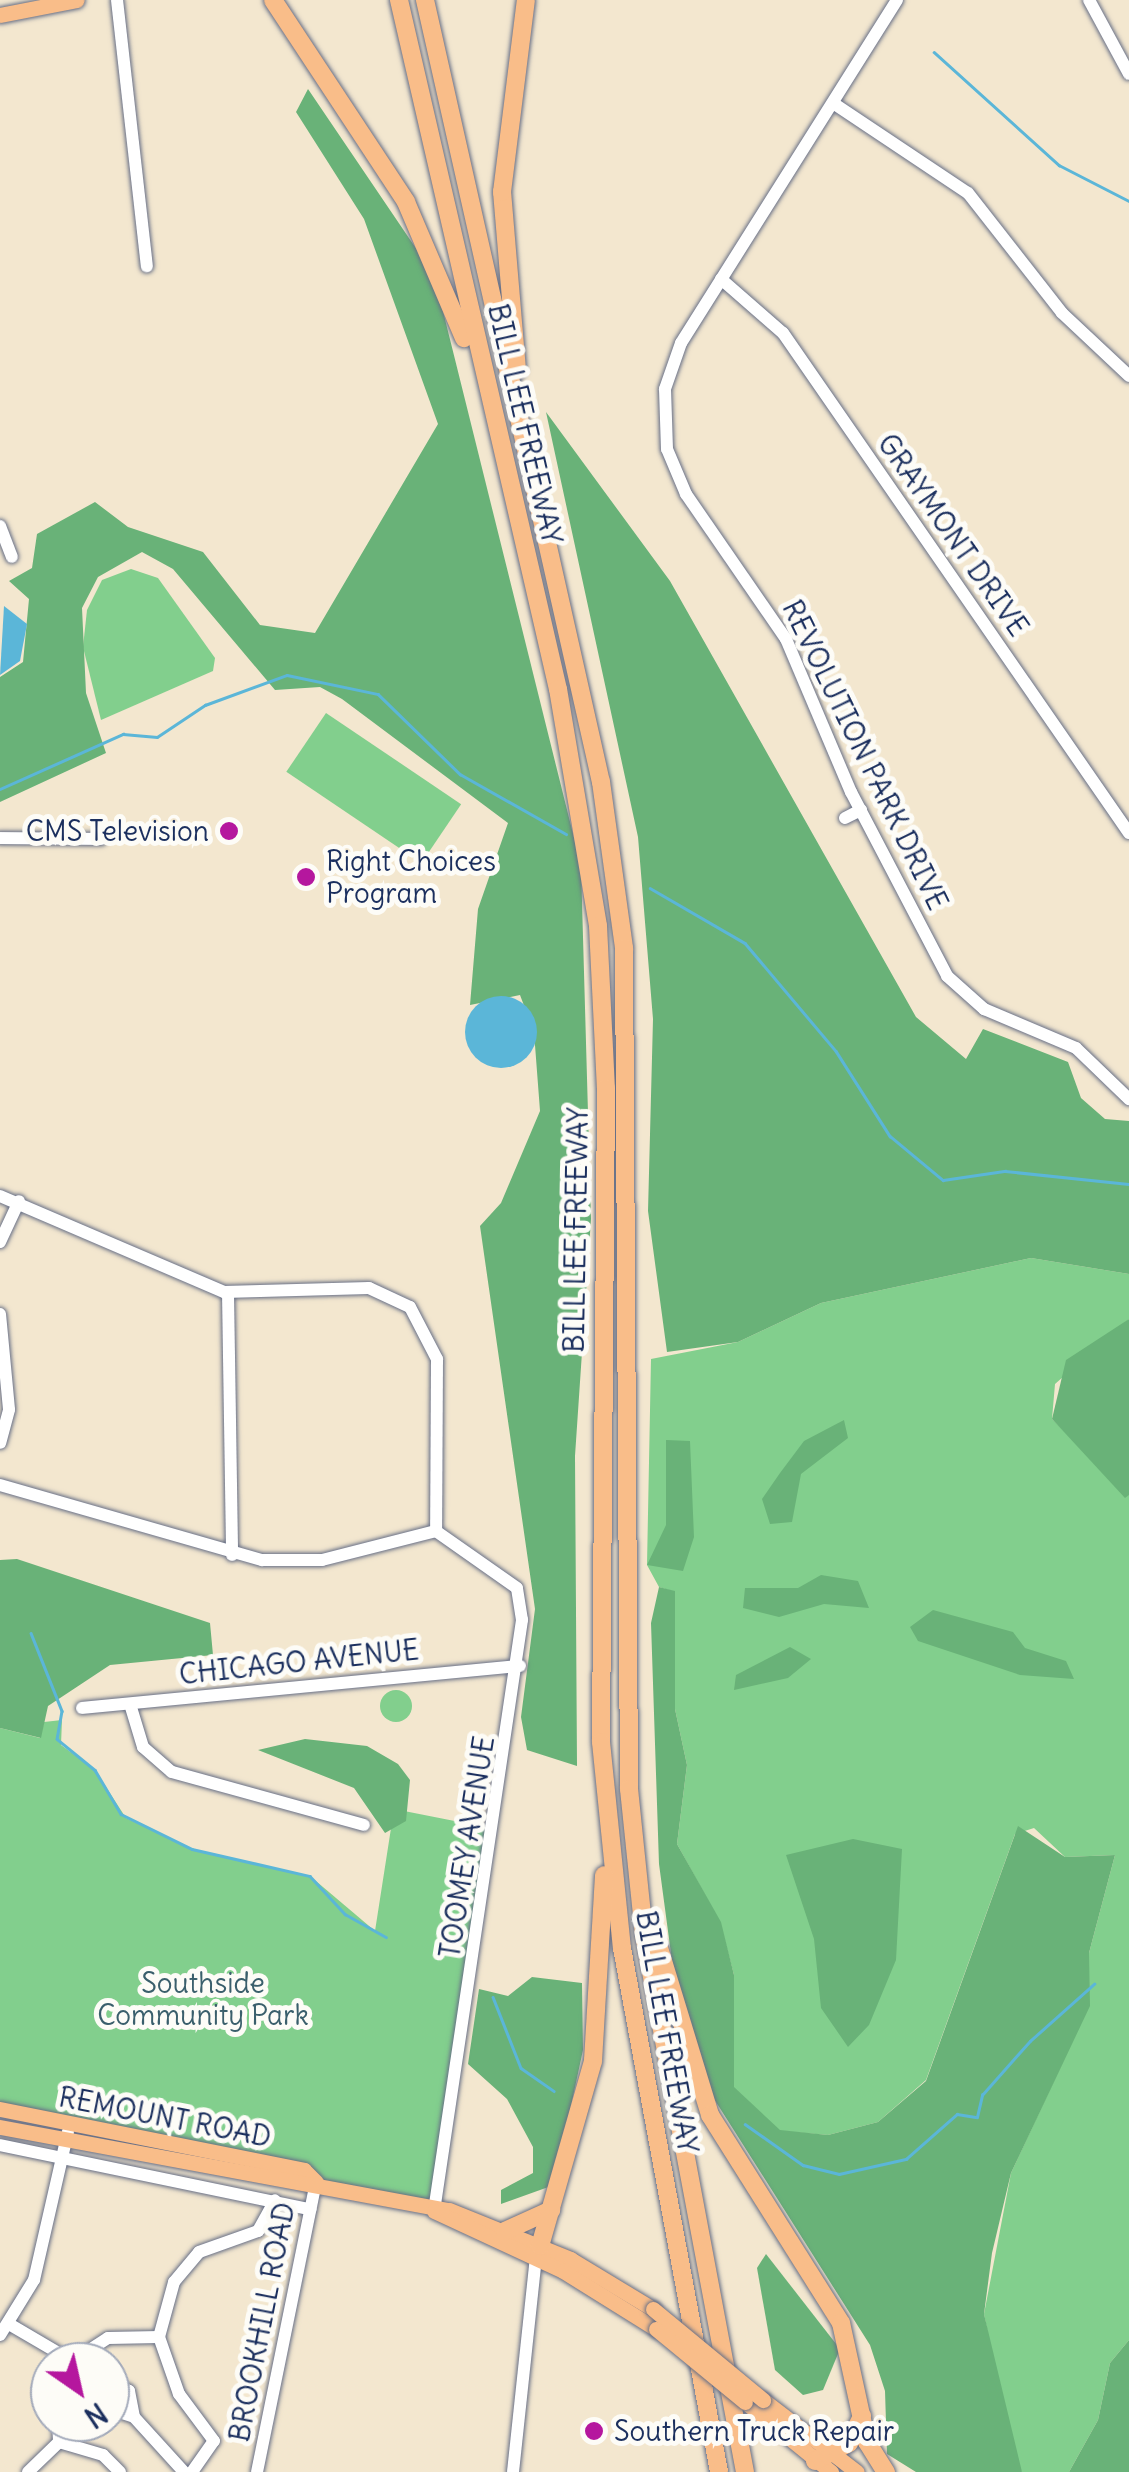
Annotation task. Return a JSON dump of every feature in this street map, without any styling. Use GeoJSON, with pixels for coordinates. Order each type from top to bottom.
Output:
{"type":"FeatureCollection","features":[{"type":"Feature","properties":{"kind":"highway","name":"BILL LEE FREEWAY"},"geometry":{"type":"LineString","coordinates":[[399,0],[576,774],[603,983],[596,1611],[606,1795],[622,1948],[719,2472]]}},
{"type":"Feature","properties":{"kind":"highway","name":"BILL LEE FREEWAY"},"geometry":{"type":"LineString","coordinates":[[425,0],[601,782],[624,948],[629,1789],[644,1934],[745,2472]]}},
{"type":"Feature","properties":{"kind":"highway"},"geometry":{"type":"LineString","coordinates":[[517,406],[502,192],[526,0]]}},
{"type":"Feature","properties":{"kind":"highway"},"geometry":{"type":"LineString","coordinates":[[274,3],[422,230],[506,466]]}},
{"type":"Feature","properties":{"kind":"highway"},"geometry":{"type":"LineString","coordinates":[[629,1789],[672,2010],[698,2087],[751,2191],[840,2323],[869,2449],[886,2472]]}},
{"type":"Feature","properties":{"kind":"highway"},"geometry":{"type":"LineString","coordinates":[[538,2252],[554,2206],[598,2031],[606,1795]]}},
{"type":"Feature","properties":{"kind":"highway"},"geometry":{"type":"LineString","coordinates":[[504,2230],[554,2206]]}},
{"type":"Feature","properties":{"kind":"highway"},"geometry":{"type":"LineString","coordinates":[[826,2462],[856,2435],[862,2408]]}},
{"type":"Feature","properties":{"kind":"main road"},"geometry":{"type":"LineString","coordinates":[[0,15],[77,0]]}},
{"type":"Feature","properties":{"kind":"main road","name":"REMOUNT ROAD"},"geometry":{"type":"LineString","coordinates":[[0,2109],[68,2132]]}},
{"type":"Feature","properties":{"kind":"main road","name":"REMOUNT ROAD"},"geometry":{"type":"LineString","coordinates":[[0,2127],[68,2132],[304,2170],[316,2182],[504,2230],[656,2329],[767,2421],[826,2462],[857,2472]]}},
{"type":"Feature","properties":{"kind":"main road","name":"REMOUNT ROAD"},"geometry":{"type":"LineString","coordinates":[[434,2212],[538,2252],[652,2308],[764,2400],[826,2462]]}},
{"type":"Feature","properties":{"kind":"street"},"geometry":{"type":"LineString","coordinates":[[118,0],[147,266]]}},
{"type":"Feature","properties":{"kind":"street","name":"REVOLUTION PARK DRIVE"},"geometry":{"type":"LineString","coordinates":[[897,0],[721,279],[670,369],[667,449],[686,494],[786,640],[860,810],[957,988],[1076,1048],[1129,1098]]}},
{"type":"Feature","properties":{"kind":"street"},"geometry":{"type":"LineString","coordinates":[[1089,0],[1129,74]]}},
{"type":"Feature","properties":{"kind":"street"},"geometry":{"type":"LineString","coordinates":[[833,103],[968,193],[1062,314],[1129,376]]}},
{"type":"Feature","properties":{"kind":"street","name":"GRAYMONT DRIVE"},"geometry":{"type":"LineString","coordinates":[[721,279],[783,332],[1129,833]]}},
{"type":"Feature","properties":{"kind":"street"},"geometry":{"type":"LineString","coordinates":[[0,526],[12,557]]}},
{"type":"Feature","properties":{"kind":"street"},"geometry":{"type":"LineString","coordinates":[[846,818],[860,810]]}},
{"type":"Feature","properties":{"kind":"street"},"geometry":{"type":"LineString","coordinates":[[0,838],[101,839]]}},
{"type":"Feature","properties":{"kind":"street"},"geometry":{"type":"LineString","coordinates":[[0,1196],[228,1292],[369,1288],[417,1314],[438,1367],[436,1531],[322,1560],[232,1555],[0,1485]]}},
{"type":"Feature","properties":{"kind":"street"},"geometry":{"type":"LineString","coordinates":[[0,1242],[19,1201]]}},
{"type":"Feature","properties":{"kind":"street"},"geometry":{"type":"LineString","coordinates":[[228,1292],[232,1555]]}},
{"type":"Feature","properties":{"kind":"street"},"geometry":{"type":"LineString","coordinates":[[0,1314],[9,1410],[0,1443]]}},
{"type":"Feature","properties":{"kind":"street","name":"TOOMEY AVENUE"},"geometry":{"type":"LineString","coordinates":[[434,2212],[520,1666],[521,1594],[436,1531]]}},
{"type":"Feature","properties":{"kind":"street","name":"CHICAGO AVENUE"},"geometry":{"type":"LineString","coordinates":[[82,1708],[520,1666]]}},
{"type":"Feature","properties":{"kind":"street"},"geometry":{"type":"LineString","coordinates":[[130,1704],[137,1738],[172,1772],[364,1825]]}},
{"type":"Feature","properties":{"kind":"street"},"geometry":{"type":"LineString","coordinates":[[30,2342],[4,2330],[34,2280],[68,2132]]}},
{"type":"Feature","properties":{"kind":"street"},"geometry":{"type":"LineString","coordinates":[[0,2145],[310,2209]]}},
{"type":"Feature","properties":{"kind":"street","name":"BROOKHILL ROAD"},"geometry":{"type":"LineString","coordinates":[[258,2472],[316,2182]]}},
{"type":"Feature","properties":{"kind":"street"},"geometry":{"type":"LineString","coordinates":[[192,2472],[214,2437],[179,2394],[159,2337],[183,2265],[252,2236],[275,2200]]}},
{"type":"Feature","properties":{"kind":"street"},"geometry":{"type":"LineString","coordinates":[[514,2472],[538,2252]]}},
{"type":"Feature","properties":{"kind":"street"},"geometry":{"type":"LineString","coordinates":[[102,2342],[108,2338],[159,2337]]}},
{"type":"Feature","properties":{"kind":"street"},"geometry":{"type":"LineString","coordinates":[[130,2396],[134,2417]]}},
{"type":"Feature","properties":{"kind":"street"},"geometry":{"type":"LineString","coordinates":[[130,2416],[184,2472]]}},
{"type":"Feature","properties":{"kind":"street"},"geometry":{"type":"LineString","coordinates":[[28,2472],[59,2442],[103,2455],[120,2472]]}},
{"type":"Feature","properties":{"kind":"green space"},"geometry":{"type":"Polygon","coordinates":[[[308,89],[434,275],[581,866],[591,1219],[575,1456],[577,1766],[527,1750],[521,1717],[535,1609],[480,1226],[501,1203],[540,1111],[534,1032],[520,995],[470,1005],[478,909],[508,823],[342,699],[320,687],[275,690],[173,569],[142,552],[98,577],[82,608],[86,693],[106,753],[0,802],[0,677],[23,662],[29,599],[9,581],[32,568],[37,534],[95,502],[128,527],[203,552],[260,625],[315,633],[438,424],[364,219],[296,112],[308,89]]]}},
{"type":"Feature","properties":{"kind":"green space"},"geometry":{"type":"Polygon","coordinates":[[[546,412],[670,581],[916,1017],[966,1059],[983,1029],[1068,1062],[1081,1098],[1105,1119],[1129,1121],[1129,1274],[1031,1258],[821,1303],[738,1342],[667,1352],[648,1211],[653,1019],[638,837],[546,412]]]}},
{"type":"Feature","properties":{"kind":"green space"},"geometry":{"type":"Polygon","coordinates":[[[131,569],[158,578],[215,658],[213,671],[101,720],[83,647],[87,610],[102,580],[131,569]]]}},
{"type":"Feature","properties":{"kind":"green space"},"geometry":{"type":"Polygon","coordinates":[[[326,713],[461,804],[421,863],[286,772],[326,713]]]}},
{"type":"Feature","properties":{"kind":"green space"},"geometry":{"type":"Polygon","coordinates":[[[1031,1258],[1129,1274],[1129,1319],[1055,1384],[1052,1419],[1129,1495],[1129,2340],[1110,2363],[1098,2420],[1069,2472],[1022,2472],[1014,2460],[984,2314],[1011,2173],[1086,2012],[1089,1953],[1115,1855],[1065,1857],[1034,1828],[1015,1834],[926,2080],[878,2122],[828,2135],[780,2131],[733,2087],[734,1975],[720,1922],[677,1844],[687,1765],[675,1709],[675,1592],[659,1587],[647,1565],[651,1359],[738,1342],[821,1303],[1031,1258]]]}},
{"type":"Feature","properties":{"kind":"green space"},"geometry":{"type":"Polygon","coordinates":[[[1129,1319],[1129,1495],[1125,1498],[1052,1419],[1066,1360],[1129,1319]]]}},
{"type":"Feature","properties":{"kind":"green space"},"geometry":{"type":"Polygon","coordinates":[[[844,1420],[848,1438],[801,1474],[792,1522],[770,1524],[762,1499],[780,1473],[804,1441],[844,1420]]]}},
{"type":"Feature","properties":{"kind":"green space"},"geometry":{"type":"Polygon","coordinates":[[[666,1440],[690,1441],[694,1537],[683,1571],[647,1565],[666,1525],[666,1440]]]}},
{"type":"Feature","properties":{"kind":"green space"},"geometry":{"type":"Polygon","coordinates":[[[17,1559],[210,1623],[213,1655],[110,1665],[48,1706],[41,1738],[0,1728],[0,1560],[17,1559]]]}},
{"type":"Feature","properties":{"kind":"green space"},"geometry":{"type":"Polygon","coordinates":[[[821,1575],[858,1581],[869,1608],[824,1604],[779,1617],[743,1608],[745,1588],[798,1588],[821,1575]]]}},
{"type":"Feature","properties":{"kind":"green space"},"geometry":{"type":"Polygon","coordinates":[[[659,1587],[675,1591],[675,1709],[687,1765],[677,1844],[721,1922],[734,1975],[734,2087],[780,2130],[828,2135],[878,2122],[926,2081],[1018,1826],[1065,1857],[1115,1855],[1089,1953],[1090,2006],[1011,2173],[992,2253],[984,2314],[1022,2472],[916,2472],[887,2454],[885,2391],[870,2345],[709,2091],[672,1961],[659,1864],[651,1623],[659,1587]]]}},
{"type":"Feature","properties":{"kind":"green space"},"geometry":{"type":"Polygon","coordinates":[[[933,1610],[1013,1632],[1025,1648],[1066,1661],[1074,1679],[1020,1675],[918,1641],[910,1627],[933,1610]]]}},
{"type":"Feature","properties":{"kind":"green space"},"geometry":{"type":"Polygon","coordinates":[[[790,1647],[811,1659],[788,1678],[734,1690],[736,1675],[790,1647]]]}},
{"type":"Feature","properties":{"kind":"green space"},"geometry":{"type":"Polygon","coordinates":[[[396,1690],[407,1695],[412,1706],[407,1717],[396,1722],[385,1717],[380,1706],[385,1695],[396,1690]]]}},
{"type":"Feature","properties":{"kind":"green space","name":"Southside Community Park"},"geometry":{"type":"Polygon","coordinates":[[[62,1720],[61,1745],[95,1770],[126,1818],[192,1849],[310,1876],[375,1931],[394,1809],[495,1829],[434,2211],[0,2109],[0,1728],[40,1738],[44,1722],[62,1720]]]}},
{"type":"Feature","properties":{"kind":"green space"},"geometry":{"type":"Polygon","coordinates":[[[305,1739],[367,1746],[398,1764],[410,1780],[406,1821],[385,1833],[354,1788],[258,1750],[305,1739]]]}},
{"type":"Feature","properties":{"kind":"green space"},"geometry":{"type":"Polygon","coordinates":[[[853,1839],[902,1849],[896,1960],[869,2025],[848,2047],[821,2008],[814,1939],[786,1855],[853,1839]]]}},
{"type":"Feature","properties":{"kind":"green space"},"geometry":{"type":"Polygon","coordinates":[[[532,1977],[582,1983],[583,2050],[554,2185],[501,2204],[501,2190],[533,2173],[533,2147],[507,2099],[468,2064],[479,1989],[508,1996],[532,1977]]]}},
{"type":"Feature","properties":{"kind":"green space"},"geometry":{"type":"Polygon","coordinates":[[[766,2254],[840,2349],[823,2390],[803,2395],[775,2370],[757,2268],[766,2254]]]}},
{"type":"Feature","properties":{"kind":"green space"},"geometry":{"type":"Polygon","coordinates":[[[1129,2340],[1129,2472],[1069,2472],[1098,2420],[1110,2363],[1129,2340]]]}},
{"type":"Feature","properties":{"kind":"water"},"geometry":{"type":"Polygon","coordinates":[[[4,606],[27,624],[20,661],[0,675],[4,606]]]}},
{"type":"Feature","properties":{"kind":"water"},"geometry":{"type":"Polygon","coordinates":[[[501,996],[515,998],[527,1006],[535,1018],[535,1046],[527,1058],[515,1066],[501,1068],[487,1066],[475,1058],[467,1046],[465,1032],[467,1018],[475,1006],[487,998],[501,996]]]}},
{"type":"Feature","properties":{"kind":"waterway"},"geometry":{"type":"LineString","coordinates":[[934,52],[1059,165],[1129,201]]}},
{"type":"Feature","properties":{"kind":"waterway"},"geometry":{"type":"LineString","coordinates":[[0,789],[123,734],[157,737],[205,705],[287,675],[378,694],[460,774],[566,834]]}},
{"type":"Feature","properties":{"kind":"waterway"},"geometry":{"type":"LineString","coordinates":[[650,888],[745,943],[836,1051],[890,1136],[943,1180],[1005,1171],[1129,1184]]}},
{"type":"Feature","properties":{"kind":"waterway"},"geometry":{"type":"LineString","coordinates":[[31,1633],[62,1711],[57,1739],[95,1770],[121,1814],[192,1849],[310,1876],[345,1914],[386,1937]]}},
{"type":"Feature","properties":{"kind":"waterway"},"geometry":{"type":"LineString","coordinates":[[745,2124],[803,2165],[839,2174],[906,2159],[957,2114],[977,2117],[982,2095],[1030,2041],[1094,1984]]}},
{"type":"Feature","properties":{"kind":"waterway"},"geometry":{"type":"LineString","coordinates":[[493,1997],[521,2068],[554,2091]]}},
{"type":"Feature","properties":{"kind":"place","name":"CMS Television"},"geometry":{"type":"Point","coordinates":[229,831]}},
{"type":"Feature","properties":{"kind":"place","name":"Right Choices Program"},"geometry":{"type":"Point","coordinates":[306,877]}},
{"type":"Feature","properties":{"kind":"place","name":"Southern Truck Repair"},"geometry":{"type":"Point","coordinates":[594,2431]}}]}
